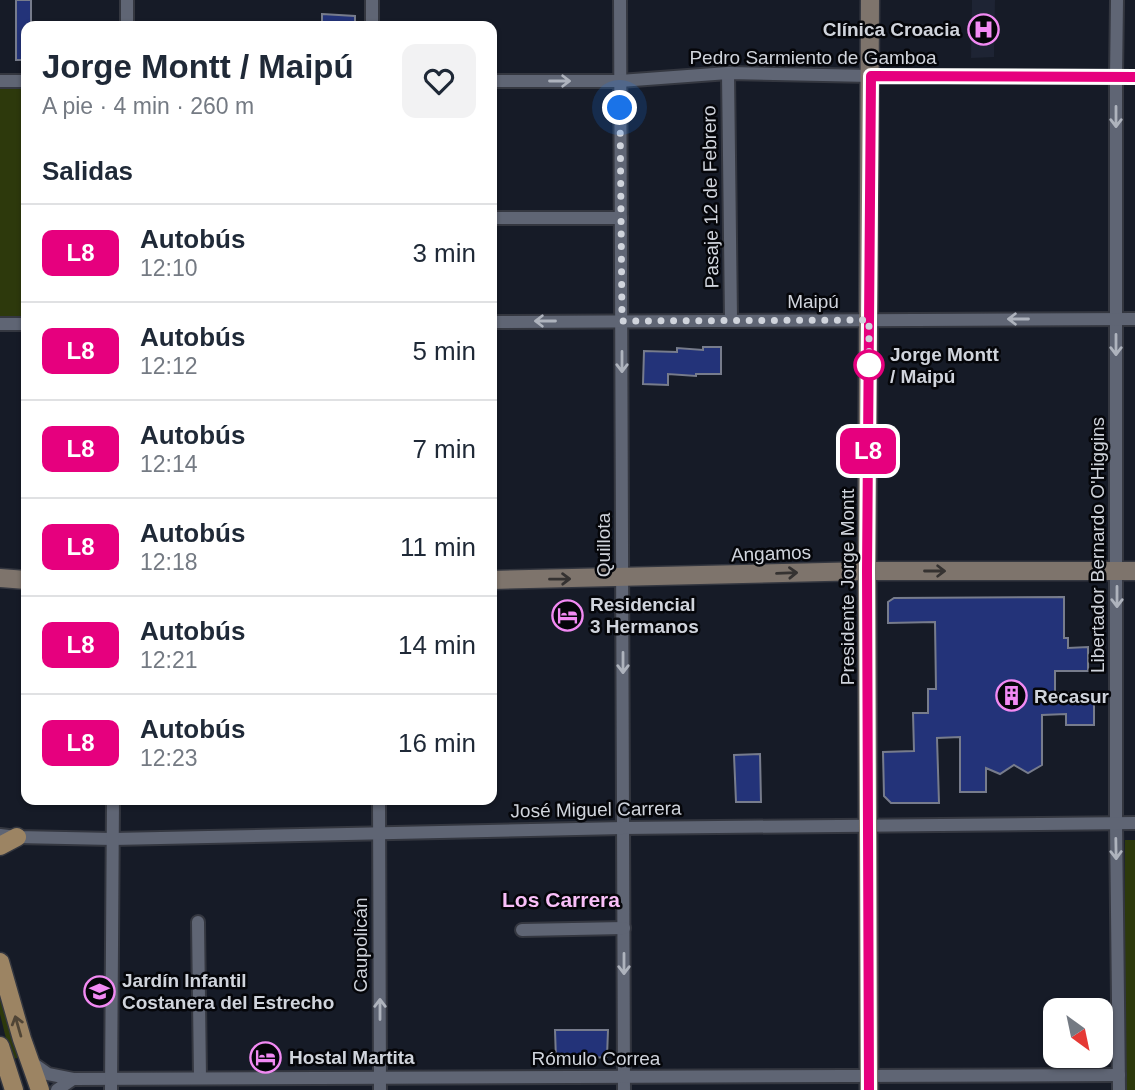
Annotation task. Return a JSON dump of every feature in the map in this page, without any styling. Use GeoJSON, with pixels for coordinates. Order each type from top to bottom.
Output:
{"type":"FeatureCollection","features":[{"type":"Feature","properties":{"kind":"main road","name":"Presidente Jorge Montt"},"geometry":{"type":"LineString","coordinates":[[869,1083],[867,571],[870,0]]}},
{"type":"Feature","properties":{"kind":"main road","name":"Angamos"},"geometry":{"type":"LineString","coordinates":[[497,580],[867,571],[1126,571]]}},
{"type":"Feature","properties":{"kind":"main road"},"geometry":{"type":"LineString","coordinates":[[0,578],[21,580]]}},
{"type":"Feature","properties":{"kind":"main road"},"geometry":{"type":"LineString","coordinates":[[0,846],[8,836]]}},
{"type":"Feature","properties":{"kind":"main road"},"geometry":{"type":"LineString","coordinates":[[0,962],[40,1090]]}},
{"type":"Feature","properties":{"kind":"main road"},"geometry":{"type":"LineString","coordinates":[[0,1046],[14,1090]]}},
{"type":"Feature","properties":{"kind":"street"},"geometry":{"type":"LineString","coordinates":[[127,0],[127,21]]}},
{"type":"Feature","properties":{"kind":"street"},"geometry":{"type":"LineString","coordinates":[[372,0],[372,21]]}},
{"type":"Feature","properties":{"kind":"street","name":"Quillota"},"geometry":{"type":"LineString","coordinates":[[620,0],[624,1083]]}},
{"type":"Feature","properties":{"kind":"street","name":"Libertador Bernardo O'Higgins"},"geometry":{"type":"LineString","coordinates":[[1117,0],[1116,319],[1126,571],[1116,823],[1119,1090]]}},
{"type":"Feature","properties":{"kind":"street","name":"Pedro Sarmiento de Gamboa"},"geometry":{"type":"LineString","coordinates":[[497,81],[620,81],[728,73],[1135,77]]}},
{"type":"Feature","properties":{"kind":"street","name":"Pasaje 12 de Febrero"},"geometry":{"type":"LineString","coordinates":[[728,73],[731,320]]}},
{"type":"Feature","properties":{"kind":"street"},"geometry":{"type":"LineString","coordinates":[[0,81],[21,81]]}},
{"type":"Feature","properties":{"kind":"street"},"geometry":{"type":"LineString","coordinates":[[497,218],[621,218]]}},
{"type":"Feature","properties":{"kind":"street","name":"Maipú"},"geometry":{"type":"LineString","coordinates":[[497,321],[1135,319]]}},
{"type":"Feature","properties":{"kind":"street"},"geometry":{"type":"LineString","coordinates":[[0,324],[21,324]]}},
{"type":"Feature","properties":{"kind":"street"},"geometry":{"type":"LineString","coordinates":[[111,1084],[113,805]]}},
{"type":"Feature","properties":{"kind":"street","name":"Caupolicán"},"geometry":{"type":"LineString","coordinates":[[379,805],[380,1084]]}},
{"type":"Feature","properties":{"kind":"street","name":"José Miguel Carrera"},"geometry":{"type":"LineString","coordinates":[[8,836],[113,839],[623,828],[1135,823]]}},
{"type":"Feature","properties":{"kind":"street"},"geometry":{"type":"LineString","coordinates":[[198,922],[200,1078]]}},
{"type":"Feature","properties":{"kind":"street"},"geometry":{"type":"LineString","coordinates":[[523,930],[624,928]]}},
{"type":"Feature","properties":{"kind":"street","name":"Rómulo Correa"},"geometry":{"type":"LineString","coordinates":[[29,1061],[48,1073],[111,1084],[200,1078],[249,1084],[869,1083],[1119,1075]]}},
{"type":"Feature","properties":{"kind":"street"},"geometry":{"type":"LineString","coordinates":[[57,1090],[74,1079]]}},
{"type":"Feature","properties":{"kind":"shaded area","name":"Clínica Croacia"},"geometry":{"type":"Polygon","coordinates":[[[972,0],[995,0],[994,57],[971,58],[972,0]]]}},
{"type":"Feature","properties":{"kind":"green space"},"geometry":{"type":"Polygon","coordinates":[[[0,89],[21,89],[21,323],[0,323],[0,89]]]}},
{"type":"Feature","properties":{"kind":"green space"},"geometry":{"type":"Polygon","coordinates":[[[1125,840],[1135,840],[1135,1090],[1125,1090],[1125,840]]]}},
{"type":"Feature","properties":{"kind":"green space"},"geometry":{"type":"Polygon","coordinates":[[[0,993],[18,1058],[11,1059],[0,1014],[0,993]]]}},
{"type":"Feature","properties":{"kind":"building"},"geometry":{"type":"Polygon","coordinates":[[[16,0],[31,0],[31,21],[21,21],[21,60],[16,60],[16,0]]]}},
{"type":"Feature","properties":{"kind":"building"},"geometry":{"type":"Polygon","coordinates":[[[322,14],[355,16],[355,21],[322,21],[322,14]]]}},
{"type":"Feature","properties":{"kind":"building"},"geometry":{"type":"Polygon","coordinates":[[[703,347],[721,347],[721,374],[668,374],[668,385],[643,384],[644,351],[677,352],[677,348],[703,350],[703,347]]]}},
{"type":"Feature","properties":{"kind":"building","name":"Recasur"},"geometry":{"type":"Polygon","coordinates":[[[1064,597],[1064,638],[1068,638],[1068,648],[1088,647],[1088,671],[1055,671],[1055,693],[1094,693],[1094,725],[1066,725],[1066,714],[1042,715],[1042,765],[1028,773],[1014,765],[1000,774],[986,768],[986,792],[960,792],[960,737],[937,738],[939,803],[891,803],[884,796],[883,752],[914,751],[913,713],[928,713],[928,689],[936,689],[935,622],[888,623],[888,602],[894,598],[1064,597]]]}},
{"type":"Feature","properties":{"kind":"building"},"geometry":{"type":"Polygon","coordinates":[[[760,754],[761,802],[736,802],[734,755],[760,754]]]}},
{"type":"Feature","properties":{"kind":"building"},"geometry":{"type":"Polygon","coordinates":[[[555,1030],[608,1030],[607,1057],[556,1060],[555,1030]]]}},
{"type":"Feature","properties":{"kind":"bus line","name":"L8"},"geometry":{"type":"LineString","coordinates":[[869,1090],[867,571],[871,76],[1135,77]]}},
{"type":"Feature","properties":{"kind":"place","name":"Clínica Croacia"},"geometry":{"type":"Point","coordinates":[983,29]}},
{"type":"Feature","properties":{"kind":"place","name":"Jorge Montt / Maipú"},"geometry":{"type":"Point","coordinates":[869,365]}},
{"type":"Feature","properties":{"kind":"place","name":"Residencial 3 Hermanos"},"geometry":{"type":"Point","coordinates":[567,615]}},
{"type":"Feature","properties":{"kind":"place","name":"Recasur"},"geometry":{"type":"Point","coordinates":[1011,696]}},
{"type":"Feature","properties":{"kind":"place","name":"Jardín Infantil Costanera del Estrecho"},"geometry":{"type":"Point","coordinates":[99,991]}},
{"type":"Feature","properties":{"kind":"place","name":"Hostal Martita"},"geometry":{"type":"Point","coordinates":[266,1057]}},
{"type":"Feature","properties":{"kind":"district","name":"Los Carrera"},"geometry":{"type":"Point","coordinates":[561,900]}},
{"type":"Feature","properties":{"kind":"route"},"geometry":{"type":"LineString","coordinates":[[620,108],[622,321],[869,320],[869,376],[869,365]]}}]}
